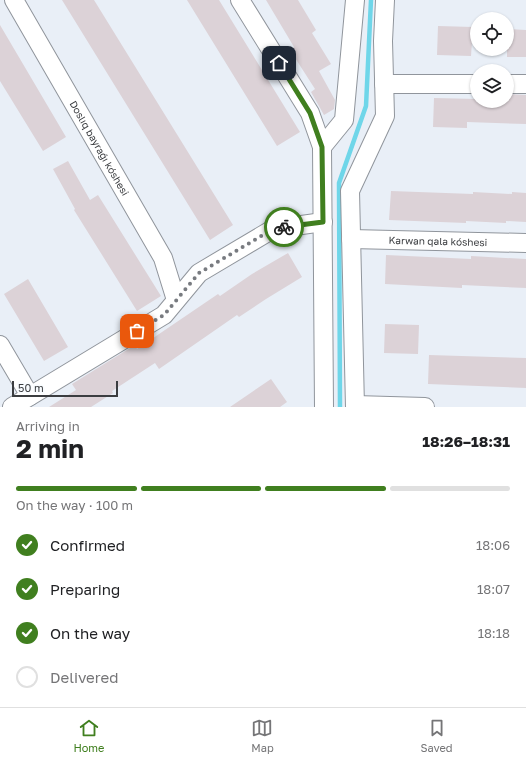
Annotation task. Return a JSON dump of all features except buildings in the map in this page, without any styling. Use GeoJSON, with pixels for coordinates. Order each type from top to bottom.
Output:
{"type":"FeatureCollection","features":[{"type":"Feature","properties":{"kind":"street","name":"Doslıq bayraǵı kóshesi"},"geometry":{"type":"LineString","coordinates":[[14,0],[163,258],[176,300]]}},
{"type":"Feature","properties":{"kind":"street"},"geometry":{"type":"LineString","coordinates":[[240,0],[310,113],[322,147],[323,406]]}},
{"type":"Feature","properties":{"kind":"street"},"geometry":{"type":"LineString","coordinates":[[322,147],[344,120],[355,0]]}},
{"type":"Feature","properties":{"kind":"street"},"geometry":{"type":"LineString","coordinates":[[385,0],[383,41],[385,116],[350,191],[355,406],[425,407]]}},
{"type":"Feature","properties":{"kind":"street"},"geometry":{"type":"LineString","coordinates":[[384,84],[470,84]]}},
{"type":"Feature","properties":{"kind":"street"},"geometry":{"type":"LineString","coordinates":[[514,84],[526,84]]}},
{"type":"Feature","properties":{"kind":"street"},"geometry":{"type":"LineString","coordinates":[[12,407],[164,315],[199,273],[273,229],[323,222]]}},
{"type":"Feature","properties":{"kind":"street","name":"Karwan qala kóshesi"},"geometry":{"type":"LineString","coordinates":[[351,239],[526,243]]}},
{"type":"Feature","properties":{"kind":"street"},"geometry":{"type":"LineString","coordinates":[[0,345],[30,396]]}},
{"type":"Feature","properties":{"kind":"waterway"},"geometry":{"type":"LineString","coordinates":[[340,407],[339,183],[366,106],[371,0]]}},
{"type":"Feature","properties":{"kind":"way so far"},"geometry":{"type":"LineString","coordinates":[[137,331],[164,315],[199,273],[273,229],[284,227]]}},
{"type":"Feature","properties":{"kind":"route"},"geometry":{"type":"LineString","coordinates":[[279,63],[310,113],[322,147],[323,222],[284,227]]}}]}
